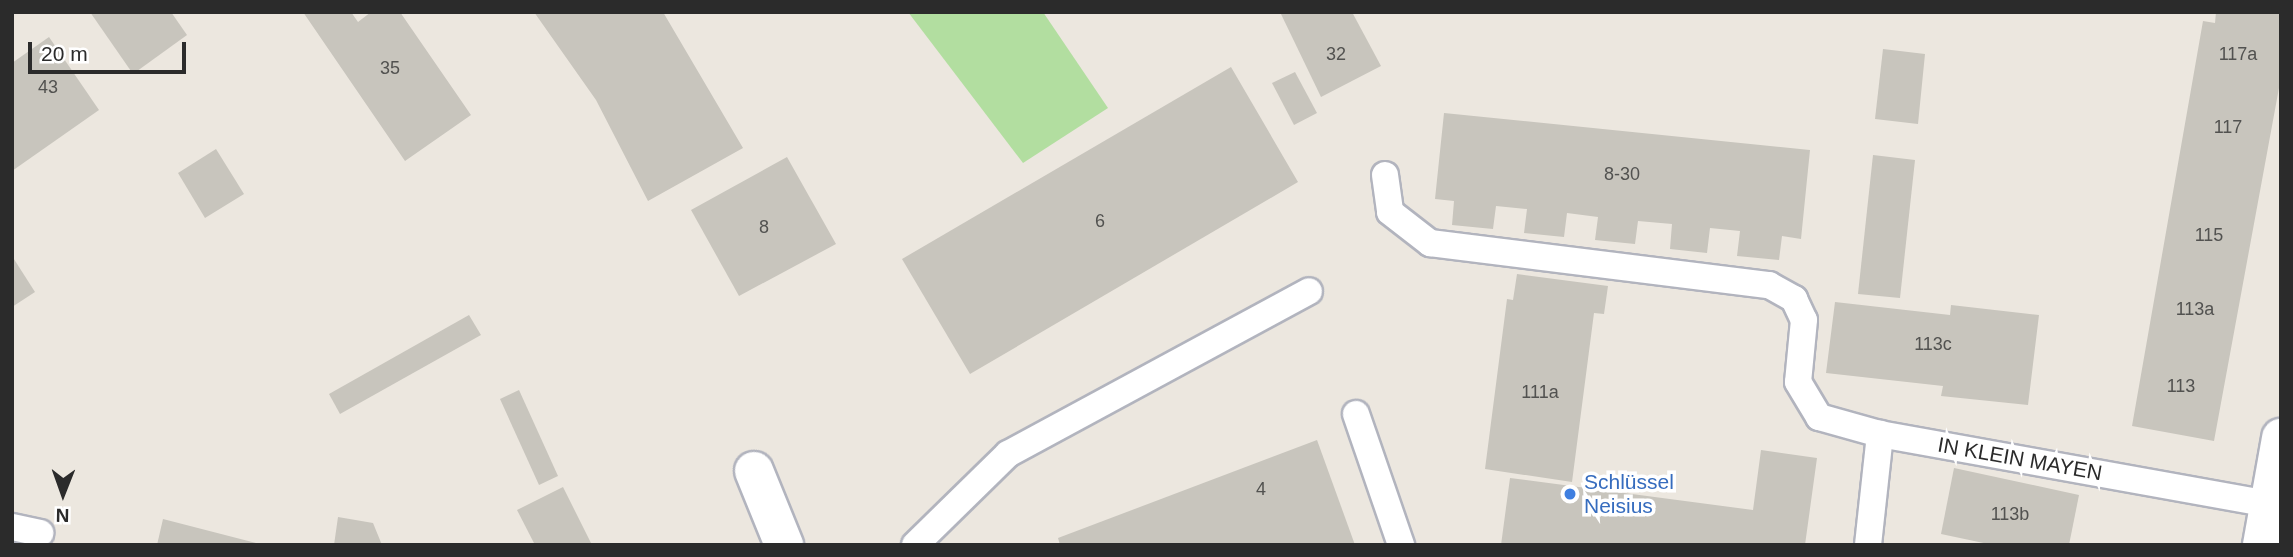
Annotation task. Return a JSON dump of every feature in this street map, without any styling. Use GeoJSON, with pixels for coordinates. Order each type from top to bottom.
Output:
{"type":"FeatureCollection","features":[{"type":"Feature","properties":{"kind":"main road"},"geometry":{"type":"LineString","coordinates":[[2262,545],[2280,447]]}},
{"type":"Feature","properties":{"kind":"main road"},"geometry":{"type":"LineString","coordinates":[[754,471],[784,545]]}},
{"type":"Feature","properties":{"kind":"lane","name":"IN KLEIN MAYEN"},"geometry":{"type":"LineString","coordinates":[[1385,175],[1390,212],[1430,243],[1769,285],[1794,299],[1804,320],[1798,382],[1819,417],[1880,434],[2269,504]]}},
{"type":"Feature","properties":{"kind":"lane"},"geometry":{"type":"LineString","coordinates":[[915,545],[1008,454],[1309,291]]}},
{"type":"Feature","properties":{"kind":"lane"},"geometry":{"type":"LineString","coordinates":[[1356,414],[1401,545]]}},
{"type":"Feature","properties":{"kind":"lane"},"geometry":{"type":"LineString","coordinates":[[1868,545],[1880,434]]}},
{"type":"Feature","properties":{"kind":"lane"},"geometry":{"type":"LineString","coordinates":[[12,527],[40,533]]}},
{"type":"Feature","properties":{"kind":"green space"},"geometry":{"type":"Polygon","coordinates":[[[908,12],[1043,12],[1108,108],[1023,163],[908,12]]]}},
{"type":"Feature","properties":{"kind":"building"},"geometry":{"type":"Polygon","coordinates":[[[90,12],[171,12],[187,35],[133,74],[90,12]]]}},
{"type":"Feature","properties":{"kind":"building"},"geometry":{"type":"Polygon","coordinates":[[[303,12],[351,12],[358,22],[371,12],[400,12],[471,115],[405,161],[303,12]]]}},
{"type":"Feature","properties":{"kind":"building"},"geometry":{"type":"Polygon","coordinates":[[[534,12],[663,12],[743,148],[648,201],[596,100],[534,12]]]}},
{"type":"Feature","properties":{"kind":"building"},"geometry":{"type":"Polygon","coordinates":[[[1280,12],[1352,12],[1381,66],[1321,97],[1280,12]]]}},
{"type":"Feature","properties":{"kind":"building"},"geometry":{"type":"Polygon","coordinates":[[[2216,12],[2281,12],[2281,77],[2214,441],[2132,426],[2203,21],[2215,23],[2216,12]]]}},
{"type":"Feature","properties":{"kind":"building"},"geometry":{"type":"Polygon","coordinates":[[[49,37],[99,110],[12,171],[12,63],[49,37]]]}},
{"type":"Feature","properties":{"kind":"building"},"geometry":{"type":"Polygon","coordinates":[[[1883,49],[1925,54],[1918,124],[1875,119],[1883,49]]]}},
{"type":"Feature","properties":{"kind":"building"},"geometry":{"type":"Polygon","coordinates":[[[1231,67],[1298,182],[970,374],[902,259],[1231,67]]]}},
{"type":"Feature","properties":{"kind":"building"},"geometry":{"type":"Polygon","coordinates":[[[1295,72],[1317,113],[1294,125],[1272,83],[1295,72]]]}},
{"type":"Feature","properties":{"kind":"building"},"geometry":{"type":"Polygon","coordinates":[[[1444,113],[1810,150],[1801,239],[1782,236],[1779,260],[1737,256],[1740,231],[1710,228],[1707,253],[1670,249],[1672,224],[1638,221],[1635,244],[1595,240],[1598,217],[1567,213],[1564,237],[1524,233],[1527,209],[1496,206],[1493,229],[1452,225],[1454,201],[1435,199],[1444,113]]]}},
{"type":"Feature","properties":{"kind":"building"},"geometry":{"type":"Polygon","coordinates":[[[216,149],[244,194],[205,218],[178,173],[216,149]]]}},
{"type":"Feature","properties":{"kind":"building"},"geometry":{"type":"Polygon","coordinates":[[[1873,155],[1915,160],[1900,298],[1858,294],[1873,155]]]}},
{"type":"Feature","properties":{"kind":"building"},"geometry":{"type":"Polygon","coordinates":[[[787,157],[836,244],[739,296],[691,210],[787,157]]]}},
{"type":"Feature","properties":{"kind":"building"},"geometry":{"type":"Polygon","coordinates":[[[12,256],[35,292],[12,307],[12,256]]]}},
{"type":"Feature","properties":{"kind":"building"},"geometry":{"type":"Polygon","coordinates":[[[1517,274],[1608,286],[1604,314],[1594,313],[1572,482],[1485,469],[1507,299],[1513,300],[1517,274]]]}},
{"type":"Feature","properties":{"kind":"building"},"geometry":{"type":"Polygon","coordinates":[[[1835,302],[1950,315],[1951,305],[2039,315],[2028,405],[1941,396],[1943,386],[1826,373],[1835,302]]]}},
{"type":"Feature","properties":{"kind":"building"},"geometry":{"type":"Polygon","coordinates":[[[469,315],[481,335],[340,414],[329,394],[469,315]]]}},
{"type":"Feature","properties":{"kind":"building"},"geometry":{"type":"Polygon","coordinates":[[[519,390],[558,476],[539,485],[500,399],[519,390]]]}},
{"type":"Feature","properties":{"kind":"building"},"geometry":{"type":"Polygon","coordinates":[[[1317,440],[1355,545],[1060,545],[1058,538],[1317,440]]]}},
{"type":"Feature","properties":{"kind":"building","name":"Schlüssel Neisius"},"geometry":{"type":"Polygon","coordinates":[[[1761,450],[1817,458],[1805,545],[1501,545],[1510,478],[1753,510],[1761,450]]]}},
{"type":"Feature","properties":{"kind":"building"},"geometry":{"type":"Polygon","coordinates":[[[1954,468],[2079,495],[2069,545],[1993,545],[1941,534],[1954,468]]]}},
{"type":"Feature","properties":{"kind":"building"},"geometry":{"type":"Polygon","coordinates":[[[563,487],[592,545],[535,545],[517,510],[563,487]]]}},
{"type":"Feature","properties":{"kind":"building"},"geometry":{"type":"Polygon","coordinates":[[[338,517],[373,523],[382,545],[334,545],[338,517]]]}},
{"type":"Feature","properties":{"kind":"building"},"geometry":{"type":"Polygon","coordinates":[[[163,519],[260,544],[260,545],[157,545],[163,519]]]}},
{"type":"Feature","properties":{"kind":"place","name":"Schlüssel Neisius"},"geometry":{"type":"Point","coordinates":[1570,494]}}]}
